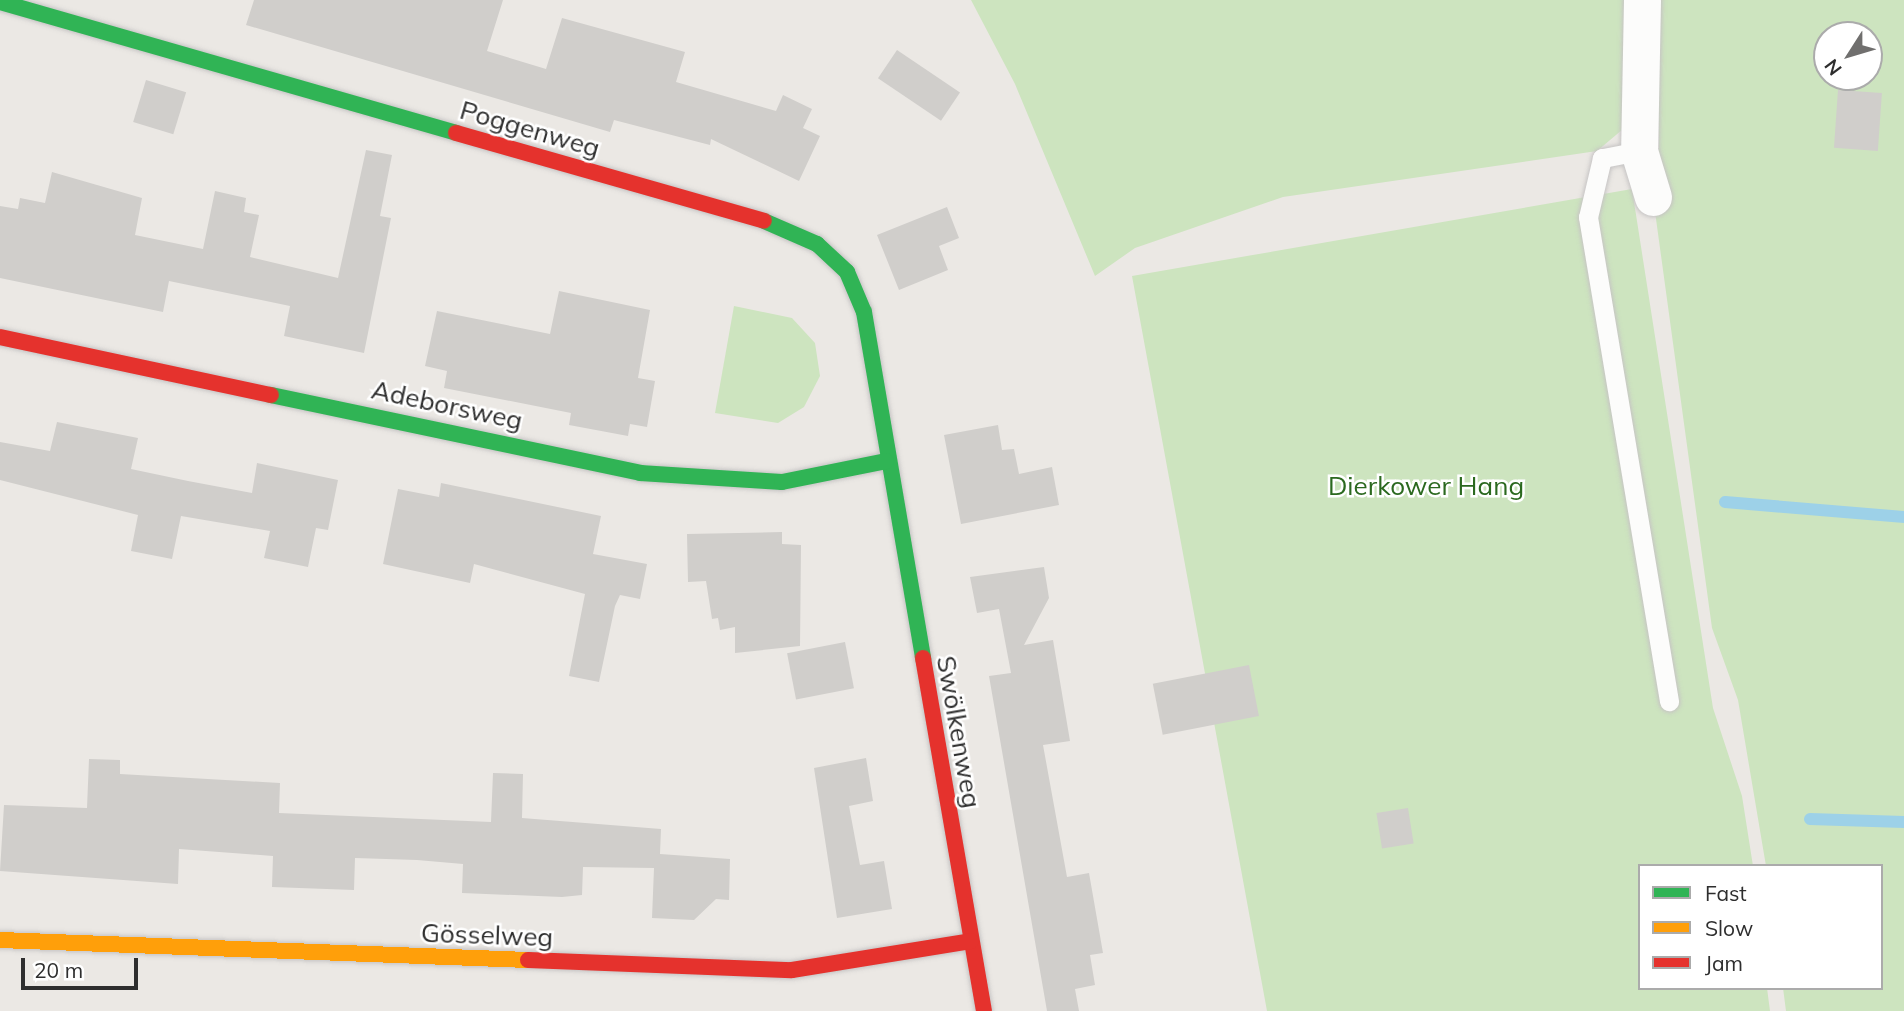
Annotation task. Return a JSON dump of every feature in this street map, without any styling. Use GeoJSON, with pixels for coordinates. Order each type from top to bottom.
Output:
{"type":"FeatureCollection","features":[{"type":"Feature","properties":{"kind":"street"},"geometry":{"type":"LineString","coordinates":[[1642,0],[1639,151],[1653,197]]}},
{"type":"Feature","properties":{"kind":"street","name":"Poggenweg"},"geometry":{"type":"LineString","coordinates":[[0,2],[780,226],[817,244],[847,272],[864,312],[886,461]]}},
{"type":"Feature","properties":{"kind":"street","name":"Adeborsweg"},"geometry":{"type":"LineString","coordinates":[[0,337],[639,473],[782,482],[886,461]]}},
{"type":"Feature","properties":{"kind":"street","name":"Swölkenweg"},"geometry":{"type":"LineString","coordinates":[[886,461],[984,1011]]}},
{"type":"Feature","properties":{"kind":"street","name":"Gösselweg"},"geometry":{"type":"LineString","coordinates":[[0,940],[792,970],[971,941]]}},
{"type":"Feature","properties":{"kind":"lane"},"geometry":{"type":"LineString","coordinates":[[1639,151],[1602,158],[1588,217],[1670,701]]}},
{"type":"Feature","properties":{"kind":"green space"},"geometry":{"type":"Polygon","coordinates":[[[971,0],[1634,0],[1635,119],[1597,151],[1283,197],[1135,248],[1095,276],[1015,84],[971,0]]]}},
{"type":"Feature","properties":{"kind":"green space"},"geometry":{"type":"Polygon","coordinates":[[[1656,0],[1904,0],[1904,1011],[1786,1011],[1783,990],[1883,990],[1883,864],[1766,864],[1738,700],[1712,628],[1653,197],[1639,151],[1659,148],[1656,0]]]}},
{"type":"Feature","properties":{"kind":"green space","name":"Dierkower Hang"},"geometry":{"type":"Polygon","coordinates":[[[1632,189],[1713,708],[1742,796],[1753,864],[1638,864],[1638,990],[1767,990],[1770,1011],[1267,1011],[1132,276],[1632,189]]]}},
{"type":"Feature","properties":{"kind":"green space"},"geometry":{"type":"Polygon","coordinates":[[[734,306],[792,318],[815,343],[820,376],[804,407],[778,423],[715,413],[734,306]]]}},
{"type":"Feature","properties":{"kind":"building"},"geometry":{"type":"Polygon","coordinates":[[[254,0],[503,0],[487,51],[546,69],[562,18],[685,52],[676,82],[776,111],[783,95],[812,109],[803,128],[820,136],[799,181],[711,139],[710,145],[614,120],[610,132],[246,25],[254,0]]]}},
{"type":"Feature","properties":{"kind":"building"},"geometry":{"type":"Polygon","coordinates":[[[897,50],[960,92],[941,121],[878,78],[897,50]]]}},
{"type":"Feature","properties":{"kind":"building"},"geometry":{"type":"Polygon","coordinates":[[[146,80],[186,92],[173,134],[133,122],[146,80]]]}},
{"type":"Feature","properties":{"kind":"building"},"geometry":{"type":"Polygon","coordinates":[[[1838,91],[1882,93],[1878,151],[1834,148],[1838,91]]]}},
{"type":"Feature","properties":{"kind":"building"},"geometry":{"type":"Polygon","coordinates":[[[366,150],[392,155],[380,216],[391,218],[364,353],[284,336],[290,306],[169,281],[163,312],[0,278],[0,206],[18,209],[20,198],[45,203],[52,172],[142,198],[135,235],[203,249],[215,191],[246,198],[244,212],[259,215],[250,257],[338,278],[366,150]]]}},
{"type":"Feature","properties":{"kind":"building"},"geometry":{"type":"Polygon","coordinates":[[[947,207],[959,238],[939,246],[948,270],[899,290],[877,235],[947,207]]]}},
{"type":"Feature","properties":{"kind":"building"},"geometry":{"type":"Polygon","coordinates":[[[559,291],[650,310],[638,378],[655,381],[647,427],[630,424],[628,436],[569,425],[571,413],[444,388],[447,371],[425,366],[437,311],[550,334],[559,291]]]}},
{"type":"Feature","properties":{"kind":"building"},"geometry":{"type":"Polygon","coordinates":[[[57,422],[138,438],[131,469],[188,481],[252,493],[257,463],[338,480],[328,530],[316,528],[308,567],[264,558],[270,531],[181,516],[172,559],[131,551],[138,515],[0,480],[0,442],[50,451],[57,422]]]}},
{"type":"Feature","properties":{"kind":"building"},"geometry":{"type":"Polygon","coordinates":[[[998,425],[1002,450],[1014,449],[1019,474],[1052,467],[1059,505],[961,524],[944,435],[998,425]]]}},
{"type":"Feature","properties":{"kind":"building"},"geometry":{"type":"Polygon","coordinates":[[[441,483],[601,516],[593,554],[647,564],[640,599],[620,595],[615,606],[599,682],[569,676],[585,594],[474,564],[470,583],[383,564],[398,489],[439,497],[441,483]]]}},
{"type":"Feature","properties":{"kind":"building"},"geometry":{"type":"Polygon","coordinates":[[[782,532],[782,544],[801,545],[800,646],[735,653],[735,627],[720,630],[718,618],[712,619],[706,581],[688,582],[687,534],[782,532]]]}},
{"type":"Feature","properties":{"kind":"building"},"geometry":{"type":"Polygon","coordinates":[[[1044,567],[1049,598],[1024,645],[1053,640],[1070,741],[1043,745],[1067,877],[1089,873],[1103,953],[1090,955],[1095,985],[1075,989],[1079,1011],[1047,1011],[989,676],[1011,673],[999,609],[977,613],[970,577],[1044,567]]]}},
{"type":"Feature","properties":{"kind":"building"},"geometry":{"type":"Polygon","coordinates":[[[845,642],[854,688],[796,699],[787,653],[845,642]]]}},
{"type":"Feature","properties":{"kind":"building"},"geometry":{"type":"Polygon","coordinates":[[[1249,665],[1259,716],[1163,735],[1153,684],[1249,665]]]}},
{"type":"Feature","properties":{"kind":"building"},"geometry":{"type":"Polygon","coordinates":[[[866,758],[873,801],[849,806],[860,865],[884,861],[892,909],[837,918],[814,768],[866,758]]]}},
{"type":"Feature","properties":{"kind":"building"},"geometry":{"type":"Polygon","coordinates":[[[89,759],[120,760],[120,774],[280,783],[279,813],[491,822],[493,773],[523,774],[522,818],[661,829],[660,854],[730,859],[729,900],[716,899],[694,920],[652,918],[654,868],[583,867],[582,895],[562,897],[462,893],[463,864],[355,858],[354,890],[272,887],[273,856],[179,849],[178,884],[0,871],[4,805],[87,808],[89,759]]]}},
{"type":"Feature","properties":{"kind":"building"},"geometry":{"type":"Polygon","coordinates":[[[1408,808],[1414,844],[1382,849],[1376,813],[1408,808]]]}},
{"type":"Feature","properties":{"kind":"waterway"},"geometry":{"type":"LineString","coordinates":[[1725,502],[1904,517]]}},
{"type":"Feature","properties":{"kind":"waterway"},"geometry":{"type":"LineString","coordinates":[[1810,819],[1904,822]]}},
{"type":"Feature","properties":{"kind":"traffic: fast"},"geometry":{"type":"LineString","coordinates":[[0,2],[456,133]]}},
{"type":"Feature","properties":{"kind":"traffic: fast"},"geometry":{"type":"LineString","coordinates":[[764,221],[817,244],[847,272],[864,312],[923,658]]}},
{"type":"Feature","properties":{"kind":"traffic: fast"},"geometry":{"type":"LineString","coordinates":[[271,395],[640,473],[782,482],[886,461]]}},
{"type":"Feature","properties":{"kind":"traffic: slow"},"geometry":{"type":"LineString","coordinates":[[0,940],[528,960]]}},
{"type":"Feature","properties":{"kind":"traffic: jam"},"geometry":{"type":"LineString","coordinates":[[456,133],[764,221]]}},
{"type":"Feature","properties":{"kind":"traffic: jam"},"geometry":{"type":"LineString","coordinates":[[0,337],[271,395]]}},
{"type":"Feature","properties":{"kind":"traffic: jam"},"geometry":{"type":"LineString","coordinates":[[923,658],[984,1011]]}},
{"type":"Feature","properties":{"kind":"traffic: jam"},"geometry":{"type":"LineString","coordinates":[[528,960],[792,970],[971,941]]}}]}
